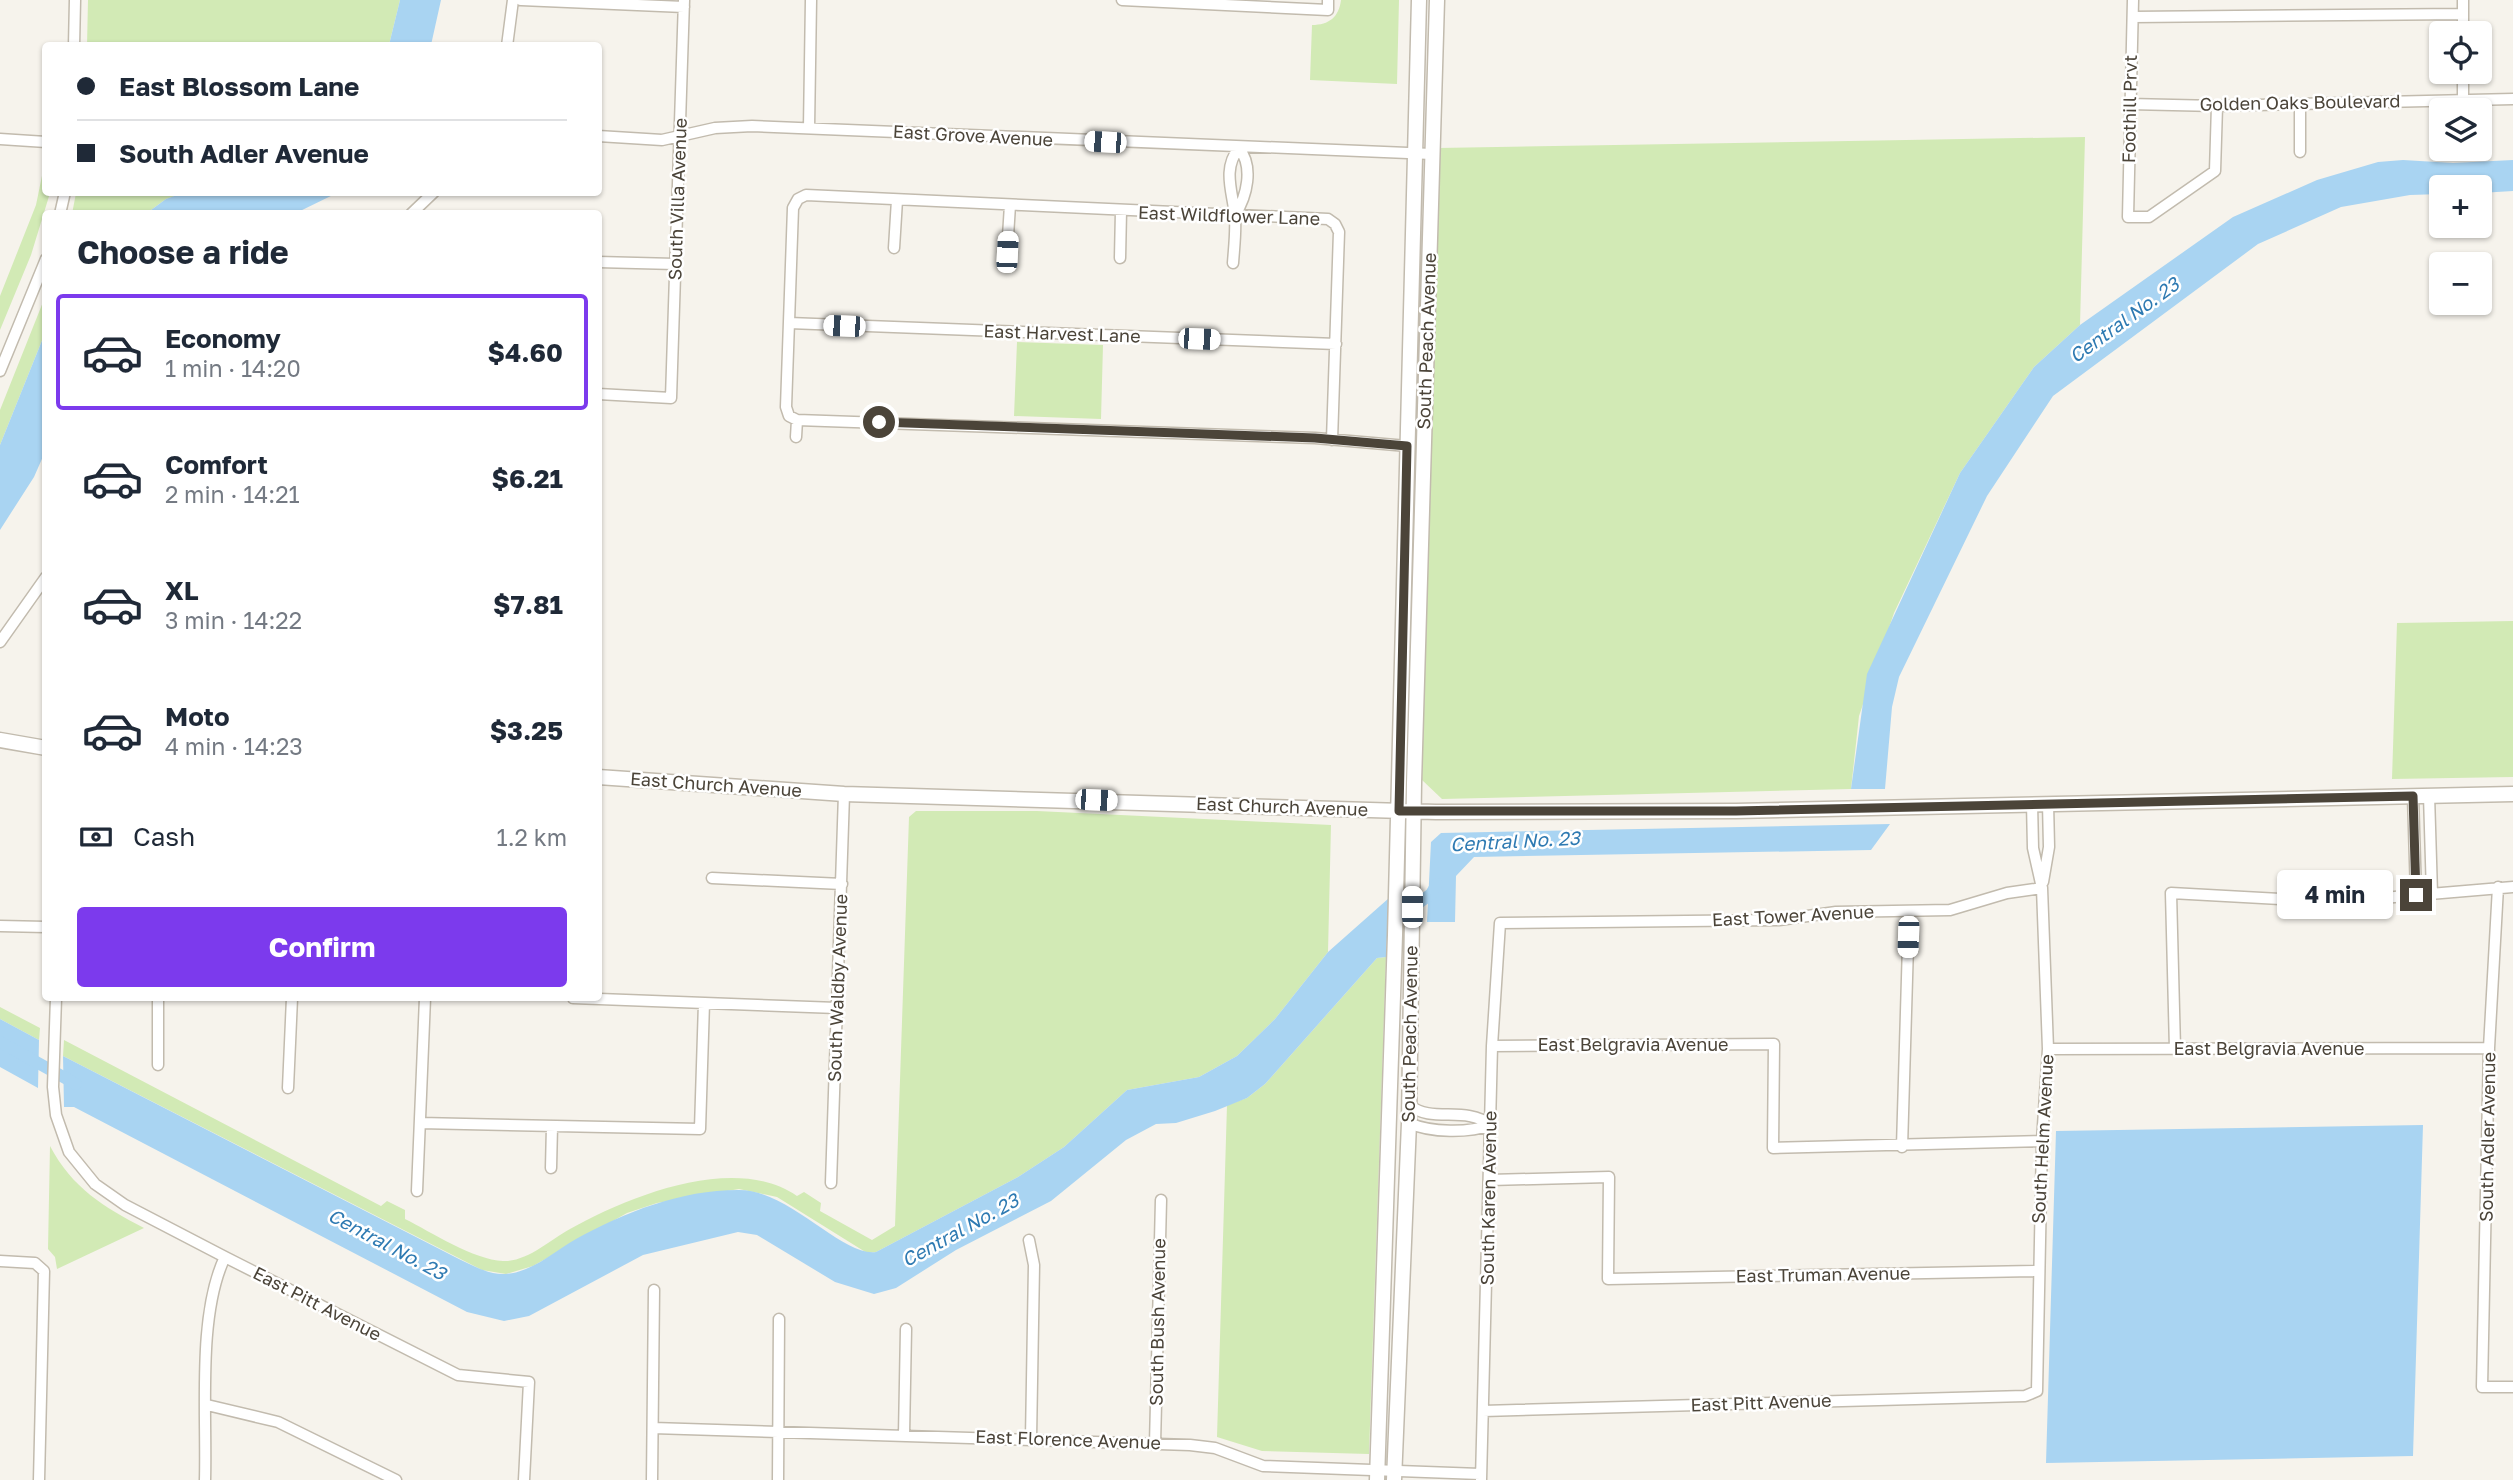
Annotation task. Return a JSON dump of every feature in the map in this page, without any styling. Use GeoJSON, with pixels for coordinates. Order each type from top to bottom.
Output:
{"type":"FeatureCollection","features":[{"type":"Feature","properties":{"kind":"street"},"geometry":{"type":"LineString","coordinates":[[74,42],[75,0]]}},
{"type":"Feature","properties":{"kind":"street"},"geometry":{"type":"LineString","coordinates":[[508,42],[513,0]]}},
{"type":"Feature","properties":{"kind":"street"},"geometry":{"type":"LineString","coordinates":[[521,0],[684,3]]}},
{"type":"Feature","properties":{"kind":"street"},"geometry":{"type":"LineString","coordinates":[[809,128],[811,0]]}},
{"type":"Feature","properties":{"kind":"street"},"geometry":{"type":"LineString","coordinates":[[1122,0],[1328,5]]}},
{"type":"Feature","properties":{"kind":"street","name":"South Peach Avenue"},"geometry":{"type":"LineString","coordinates":[[1394,1476],[1409,1123],[1412,892],[1406,811],[1405,510],[1419,0]]}},
{"type":"Feature","properties":{"kind":"street","name":"South Peach Avenue"},"geometry":{"type":"LineString","coordinates":[[1377,1476],[1396,902],[1406,811],[1418,639],[1437,0]]}},
{"type":"Feature","properties":{"kind":"street","name":"Foothill Prvt"},"geometry":{"type":"LineString","coordinates":[[2133,0],[2128,217],[2149,217],[2215,171],[2217,106]]}},
{"type":"Feature","properties":{"kind":"street"},"geometry":{"type":"LineString","coordinates":[[2463,0],[2463,21]]}},
{"type":"Feature","properties":{"kind":"street","name":"South Villa Avenue"},"geometry":{"type":"LineString","coordinates":[[602,394],[671,398],[684,3]]}},
{"type":"Feature","properties":{"kind":"street"},"geometry":{"type":"LineString","coordinates":[[2133,17],[2463,14]]}},
{"type":"Feature","properties":{"kind":"street"},"geometry":{"type":"LineString","coordinates":[[2463,84],[2463,98]]}},
{"type":"Feature","properties":{"kind":"street","name":"Golden Oaks Boulevard"},"geometry":{"type":"LineString","coordinates":[[2129,104],[2217,106],[2429,99]]}},
{"type":"Feature","properties":{"kind":"street","name":"Golden Oaks Boulevard"},"geometry":{"type":"LineString","coordinates":[[2492,99],[2513,99]]}},
{"type":"Feature","properties":{"kind":"street"},"geometry":{"type":"LineString","coordinates":[[2300,152],[2301,104]]}},
{"type":"Feature","properties":{"kind":"street","name":"East Grove Avenue"},"geometry":{"type":"LineString","coordinates":[[602,136],[638,141],[752,126],[1432,154]]}},
{"type":"Feature","properties":{"kind":"street"},"geometry":{"type":"LineString","coordinates":[[0,139],[42,142]]}},
{"type":"Feature","properties":{"kind":"street"},"geometry":{"type":"LineString","coordinates":[[1233,263],[1236,215],[1230,198],[1231,176],[1232,157],[1239,148],[1247,158],[1245,199],[1236,215]]}},
{"type":"Feature","properties":{"kind":"street"},"geometry":{"type":"LineString","coordinates":[[1231,176],[1239,181],[1246,177]]}},
{"type":"Feature","properties":{"kind":"street","name":"East Wildflower Lane"},"geometry":{"type":"LineString","coordinates":[[789,323],[793,208],[798,199],[806,195],[1328,219],[1335,224],[1339,232],[1336,344]]}},
{"type":"Feature","properties":{"kind":"street"},"geometry":{"type":"LineString","coordinates":[[415,210],[429,196]]}},
{"type":"Feature","properties":{"kind":"street"},"geometry":{"type":"LineString","coordinates":[[894,248],[897,200]]}},
{"type":"Feature","properties":{"kind":"street"},"geometry":{"type":"LineString","coordinates":[[1007,252],[1010,205]]}},
{"type":"Feature","properties":{"kind":"street","name":"East Wildflower Lane"},"geometry":{"type":"LineString","coordinates":[[1120,258],[1121,211]]}},
{"type":"Feature","properties":{"kind":"street"},"geometry":{"type":"LineString","coordinates":[[602,262],[675,264]]}},
{"type":"Feature","properties":{"kind":"street"},"geometry":{"type":"LineString","coordinates":[[0,371],[42,269]]}},
{"type":"Feature","properties":{"kind":"street"},"geometry":{"type":"LineString","coordinates":[[789,323],[796,437]]}},
{"type":"Feature","properties":{"kind":"street","name":"East Harvest Lane"},"geometry":{"type":"LineString","coordinates":[[789,323],[1336,344]]}},
{"type":"Feature","properties":{"kind":"street"},"geometry":{"type":"LineString","coordinates":[[1332,440],[1336,344]]}},
{"type":"Feature","properties":{"kind":"street"},"geometry":{"type":"LineString","coordinates":[[793,418],[1332,440],[1407,446]]}},
{"type":"Feature","properties":{"kind":"street"},"geometry":{"type":"LineString","coordinates":[[1405,510],[1410,512],[1415,523],[1413,608],[1418,639]]}},
{"type":"Feature","properties":{"kind":"street"},"geometry":{"type":"LineString","coordinates":[[0,642],[42,583]]}},
{"type":"Feature","properties":{"kind":"street"},"geometry":{"type":"LineString","coordinates":[[0,740],[42,747]]}},
{"type":"Feature","properties":{"kind":"street","name":"East Church Avenue"},"geometry":{"type":"LineString","coordinates":[[602,777],[844,794],[1406,811],[1736,811],[2513,794]]}},
{"type":"Feature","properties":{"kind":"street","name":"South Waldby Avenue"},"geometry":{"type":"LineString","coordinates":[[831,1183],[844,794]]}},
{"type":"Feature","properties":{"kind":"street"},"geometry":{"type":"LineString","coordinates":[[2413,796],[2416,895]]}},
{"type":"Feature","properties":{"kind":"street"},"geometry":{"type":"LineString","coordinates":[[2429,796],[2432,894]]}},
{"type":"Feature","properties":{"kind":"street","name":"South Helm Avenue"},"geometry":{"type":"LineString","coordinates":[[2032,803],[2033,848],[2042,888],[2048,1049],[2042,1140],[2037,1391]]}},
{"type":"Feature","properties":{"kind":"street","name":"South Helm Avenue"},"geometry":{"type":"LineString","coordinates":[[2042,888],[2049,847],[2048,803]]}},
{"type":"Feature","properties":{"kind":"street"},"geometry":{"type":"LineString","coordinates":[[712,878],[842,884]]}},
{"type":"Feature","properties":{"kind":"street","name":"South Adler Avenue"},"geometry":{"type":"LineString","coordinates":[[2498,887],[2489,1048],[2483,1387],[2513,1387]]}},
{"type":"Feature","properties":{"kind":"street"},"geometry":{"type":"LineString","coordinates":[[2175,1049],[2171,892],[2280,899],[2416,895],[2513,887]]}},
{"type":"Feature","properties":{"kind":"street","name":"East Tower Avenue"},"geometry":{"type":"LineString","coordinates":[[1500,923],[1779,920],[1836,912],[1950,911],[2007,892],[2042,888]]}},
{"type":"Feature","properties":{"kind":"street"},"geometry":{"type":"LineString","coordinates":[[1909,911],[1902,1147],[2042,1140]]}},
{"type":"Feature","properties":{"kind":"street","name":"South Karen Avenue"},"geometry":{"type":"LineString","coordinates":[[1480,1477],[1492,1046],[1500,923]]}},
{"type":"Feature","properties":{"kind":"street"},"geometry":{"type":"LineString","coordinates":[[0,926],[42,927]]}},
{"type":"Feature","properties":{"kind":"street"},"geometry":{"type":"LineString","coordinates":[[602,999],[837,1008]]}},
{"type":"Feature","properties":{"kind":"street","name":"East Pitt Avenue"},"geometry":{"type":"LineString","coordinates":[[57,1001],[53,1087],[60,1133],[69,1152],[95,1184],[113,1198],[458,1376],[529,1382],[524,1480]]}},
{"type":"Feature","properties":{"kind":"street"},"geometry":{"type":"LineString","coordinates":[[158,1001],[158,1065]]}},
{"type":"Feature","properties":{"kind":"street"},"geometry":{"type":"LineString","coordinates":[[288,1088],[292,1001]]}},
{"type":"Feature","properties":{"kind":"street"},"geometry":{"type":"LineString","coordinates":[[417,1191],[425,1001]]}},
{"type":"Feature","properties":{"kind":"street"},"geometry":{"type":"LineString","coordinates":[[420,1123],[700,1129],[704,1003]]}},
{"type":"Feature","properties":{"kind":"street"},"geometry":{"type":"LineString","coordinates":[[1393,1007],[1399,1031],[1398,1110],[1409,1123],[1425,1128],[1477,1130],[1491,1125]]}},
{"type":"Feature","properties":{"kind":"street","name":"East Belgravia Avenue"},"geometry":{"type":"LineString","coordinates":[[1492,1046],[1774,1044],[1773,1148],[1902,1147]]}},
{"type":"Feature","properties":{"kind":"street","name":"East Belgravia Avenue"},"geometry":{"type":"LineString","coordinates":[[2048,1049],[2489,1048]]}},
{"type":"Feature","properties":{"kind":"street"},"geometry":{"type":"LineString","coordinates":[[1409,1105],[1426,1113],[1478,1115],[1491,1125]]}},
{"type":"Feature","properties":{"kind":"street"},"geometry":{"type":"LineString","coordinates":[[551,1168],[552,1126]]}},
{"type":"Feature","properties":{"kind":"street","name":"East Truman Avenue"},"geometry":{"type":"LineString","coordinates":[[1490,1180],[1609,1177],[1608,1279],[2038,1271]]}},
{"type":"Feature","properties":{"kind":"street","name":"South Bush Avenue"},"geometry":{"type":"LineString","coordinates":[[1155,1444],[1161,1200]]}},
{"type":"Feature","properties":{"kind":"street"},"geometry":{"type":"LineString","coordinates":[[1029,1240],[1034,1265],[1031,1439]]}},
{"type":"Feature","properties":{"kind":"street"},"geometry":{"type":"LineString","coordinates":[[205,1480],[209,1308],[214,1284],[225,1257]]}},
{"type":"Feature","properties":{"kind":"street"},"geometry":{"type":"LineString","coordinates":[[0,1261],[40,1266],[44,1278],[39,1480]]}},
{"type":"Feature","properties":{"kind":"street"},"geometry":{"type":"LineString","coordinates":[[652,1480],[654,1290]]}},
{"type":"Feature","properties":{"kind":"street"},"geometry":{"type":"LineString","coordinates":[[778,1480],[779,1319]]}},
{"type":"Feature","properties":{"kind":"street"},"geometry":{"type":"LineString","coordinates":[[904,1435],[906,1329]]}},
{"type":"Feature","properties":{"kind":"street","name":"East Pitt Avenue"},"geometry":{"type":"LineString","coordinates":[[1483,1411],[2025,1396],[2037,1391]]}},
{"type":"Feature","properties":{"kind":"street"},"geometry":{"type":"LineString","coordinates":[[207,1405],[278,1422],[396,1480]]}},
{"type":"Feature","properties":{"kind":"street","name":"East Florence Avenue"},"geometry":{"type":"LineString","coordinates":[[653,1428],[1155,1444],[1215,1448],[1264,1466],[1377,1476],[1480,1477]]}},
{"type":"Feature","properties":{"kind":"street"},"geometry":{"type":"LineString","coordinates":[[1291,1467],[1291,1480]]}},
{"type":"Feature","properties":{"kind":"green space"},"geometry":{"type":"Polygon","coordinates":[[[88,0],[400,0],[390,42],[87,42],[88,0]]]}},
{"type":"Feature","properties":{"kind":"green space"},"geometry":{"type":"Polygon","coordinates":[[[1341,0],[1399,0],[1397,84],[1310,80],[1312,25],[1332,19],[1341,0]]]}},
{"type":"Feature","properties":{"kind":"green space"},"geometry":{"type":"Polygon","coordinates":[[[2085,137],[2080,325],[2034,367],[1960,473],[1894,613],[1859,716],[1851,789],[1442,799],[1422,780],[1438,148],[2085,137]]]}},
{"type":"Feature","properties":{"kind":"green space"},"geometry":{"type":"Polygon","coordinates":[[[42,176],[42,196],[49,196],[45,210],[42,210],[42,219],[31,255],[0,330],[0,296],[36,205],[42,176]]]}},
{"type":"Feature","properties":{"kind":"green space"},"geometry":{"type":"Polygon","coordinates":[[[75,196],[176,196],[166,199],[151,210],[73,210],[75,196]]]}},
{"type":"Feature","properties":{"kind":"green space"},"geometry":{"type":"Polygon","coordinates":[[[42,305],[42,340],[0,445],[0,410],[42,305]]]}},
{"type":"Feature","properties":{"kind":"green space"},"geometry":{"type":"Polygon","coordinates":[[[1017,342],[1103,345],[1101,419],[1014,416],[1017,342]]]}},
{"type":"Feature","properties":{"kind":"green space"},"geometry":{"type":"Polygon","coordinates":[[[2513,621],[2513,777],[2392,779],[2397,623],[2513,621]]]}},
{"type":"Feature","properties":{"kind":"green space"},"geometry":{"type":"Polygon","coordinates":[[[916,811],[1037,811],[1331,825],[1328,952],[1275,1019],[1237,1056],[1199,1077],[1127,1090],[1064,1147],[1018,1177],[876,1252],[867,1253],[777,1197],[739,1189],[657,1203],[627,1213],[533,1266],[506,1274],[482,1270],[63,1056],[64,1040],[381,1206],[387,1201],[405,1210],[405,1219],[440,1238],[466,1251],[492,1259],[503,1261],[521,1258],[594,1216],[622,1204],[682,1184],[713,1179],[744,1178],[772,1184],[797,1196],[804,1192],[821,1203],[820,1211],[872,1240],[895,1226],[909,817],[916,811]]]}},
{"type":"Feature","properties":{"kind":"green space"},"geometry":{"type":"Polygon","coordinates":[[[1386,957],[1369,1454],[1262,1451],[1217,1437],[1227,1105],[1247,1098],[1265,1084],[1377,958],[1386,957]]]}},
{"type":"Feature","properties":{"kind":"green space"},"geometry":{"type":"Polygon","coordinates":[[[0,1007],[40,1028],[39,1040],[0,1019],[0,1007]]]}},
{"type":"Feature","properties":{"kind":"green space"},"geometry":{"type":"Polygon","coordinates":[[[50,1146],[68,1174],[90,1195],[144,1228],[57,1269],[55,1257],[48,1249],[50,1146]]]}},
{"type":"Feature","properties":{"kind":"water"},"geometry":{"type":"Polygon","coordinates":[[[400,0],[441,0],[432,42],[390,42],[400,0]]]}},
{"type":"Feature","properties":{"kind":"water"},"geometry":{"type":"Polygon","coordinates":[[[2403,160],[2453,163],[2513,160],[2513,191],[2492,192],[2492,175],[2429,175],[2429,194],[2341,207],[2258,244],[2053,396],[1987,496],[1899,677],[1892,707],[1885,789],[1851,789],[1867,674],[1960,473],[2034,367],[2080,325],[2233,217],[2317,180],[2378,162],[2403,160]]]}},
{"type":"Feature","properties":{"kind":"water"},"geometry":{"type":"Polygon","coordinates":[[[174,196],[331,196],[302,210],[151,210],[174,196]]]}},
{"type":"Feature","properties":{"kind":"water"},"geometry":{"type":"Polygon","coordinates":[[[42,340],[42,459],[34,477],[0,530],[0,445],[42,340]]]}},
{"type":"Feature","properties":{"kind":"water"},"geometry":{"type":"Polygon","coordinates":[[[1890,824],[1871,850],[1474,857],[1456,876],[1455,922],[1427,922],[1431,842],[1441,833],[1890,824]]]}},
{"type":"Feature","properties":{"kind":"water"},"geometry":{"type":"Polygon","coordinates":[[[1389,898],[1386,957],[1377,958],[1265,1084],[1247,1098],[1176,1123],[1156,1124],[1126,1140],[1051,1201],[956,1250],[896,1288],[874,1294],[835,1282],[757,1235],[738,1232],[643,1255],[529,1316],[504,1321],[467,1312],[74,1107],[64,1107],[63,1056],[455,1257],[492,1273],[505,1274],[524,1270],[576,1239],[654,1204],[717,1191],[738,1190],[776,1200],[847,1244],[862,1251],[876,1252],[1018,1177],[1064,1147],[1127,1090],[1199,1077],[1237,1056],[1275,1019],[1328,952],[1389,898]]]}},
{"type":"Feature","properties":{"kind":"water"},"geometry":{"type":"Polygon","coordinates":[[[0,1019],[39,1040],[38,1088],[0,1067],[0,1019]]]}},
{"type":"Feature","properties":{"kind":"water"},"geometry":{"type":"Polygon","coordinates":[[[2423,1125],[2413,1456],[2046,1463],[2056,1131],[2423,1125]]]}},
{"type":"Feature","properties":{"kind":"waterway","name":"Central No. 23"},"geometry":{"type":"LineString","coordinates":[[1390,924],[1431,894],[1437,884]]}},
{"type":"Feature","properties":{"kind":"waterway","name":"Central No. 23"},"geometry":{"type":"LineString","coordinates":[[0,1042],[76,1084]]}},
{"type":"Feature","properties":{"kind":"route"},"geometry":{"type":"LineString","coordinates":[[879,422],[1315,438],[1348,443],[1407,446],[1399,811],[1736,811],[2413,796],[2416,895]]}}]}
